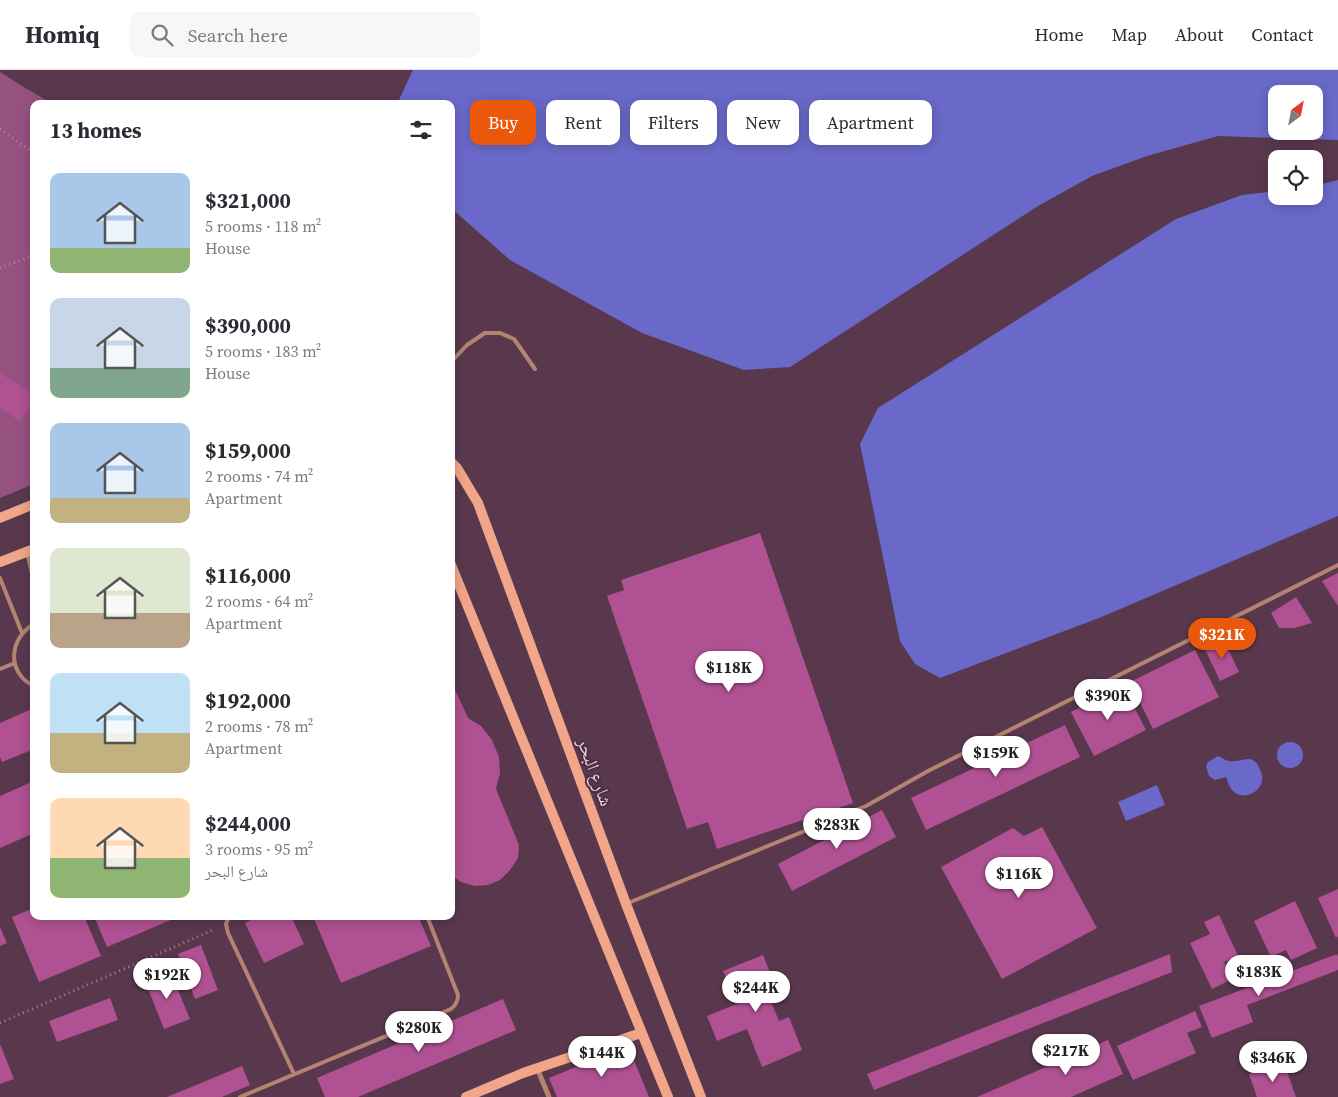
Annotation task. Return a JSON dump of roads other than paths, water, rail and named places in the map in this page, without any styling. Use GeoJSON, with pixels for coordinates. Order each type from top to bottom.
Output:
{"type":"FeatureCollection","features":[{"type":"Feature","properties":{"kind":"main road","name":"شارع البحر"},"geometry":{"type":"LineString","coordinates":[[455,466],[478,503],[626,904],[701,1097]]}},
{"type":"Feature","properties":{"kind":"main road"},"geometry":{"type":"LineString","coordinates":[[0,518],[30,506]]}},
{"type":"Feature","properties":{"kind":"main road"},"geometry":{"type":"LineString","coordinates":[[0,562],[30,550]]}},
{"type":"Feature","properties":{"kind":"main road"},"geometry":{"type":"LineString","coordinates":[[455,574],[668,1097]]}},
{"type":"Feature","properties":{"kind":"main road"},"geometry":{"type":"LineString","coordinates":[[466,1097],[523,1073],[641,1033]]}},
{"type":"Feature","properties":{"kind":"street"},"geometry":{"type":"LineString","coordinates":[[537,1068],[549,1097]]}},
{"type":"Feature","properties":{"kind":"lane"},"geometry":{"type":"LineString","coordinates":[[455,358],[467,346],[485,333],[500,333],[514,339],[535,369]]}},
{"type":"Feature","properties":{"kind":"lane"},"geometry":{"type":"LineString","coordinates":[[626,904],[866,806],[928,771],[1338,565]]}},
{"type":"Feature","properties":{"kind":"lane"},"geometry":{"type":"LineString","coordinates":[[0,578],[22,633]]}},
{"type":"Feature","properties":{"kind":"lane"},"geometry":{"type":"LineString","coordinates":[[30,627],[22,633],[16,642],[14,652],[14,663],[19,675],[30,685]]}},
{"type":"Feature","properties":{"kind":"lane"},"geometry":{"type":"LineString","coordinates":[[0,669],[14,663]]}},
{"type":"Feature","properties":{"kind":"lane"},"geometry":{"type":"LineString","coordinates":[[228,920],[226,924],[228,933],[294,1074]]}},
{"type":"Feature","properties":{"kind":"lane"},"geometry":{"type":"LineString","coordinates":[[240,1097],[451,1009],[458,1000],[456,989],[429,920]]}}]}
